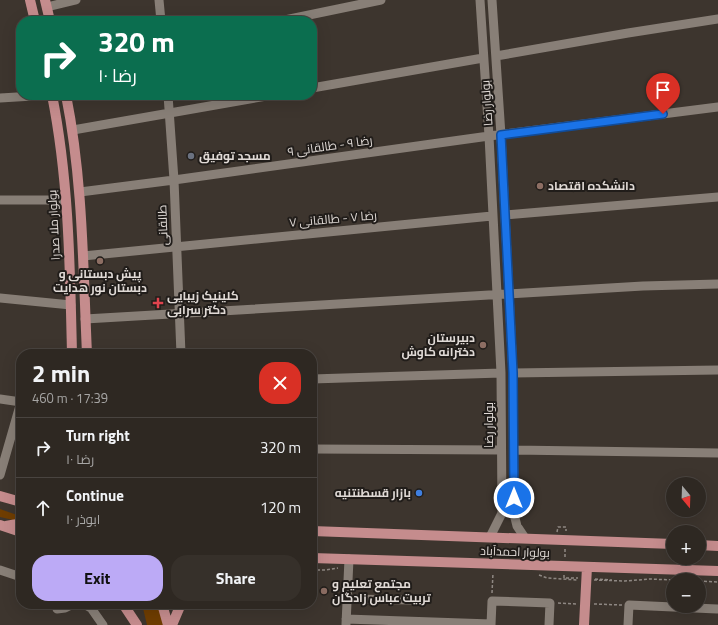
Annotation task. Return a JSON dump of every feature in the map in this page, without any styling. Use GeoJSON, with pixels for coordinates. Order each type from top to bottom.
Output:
{"type":"FeatureCollection","features":[{"type":"Feature","properties":{"kind":"main road"},"geometry":{"type":"LineString","coordinates":[[30,0],[34,16]]}},
{"type":"Feature","properties":{"kind":"main road"},"geometry":{"type":"LineString","coordinates":[[46,4],[49,16]]}},
{"type":"Feature","properties":{"kind":"main road","name":"بولوار ملا صدرا"},"geometry":{"type":"LineString","coordinates":[[52,100],[60,132],[66,200],[72,349]]}},
{"type":"Feature","properties":{"kind":"main road"},"geometry":{"type":"LineString","coordinates":[[67,100],[73,130],[80,192],[87,349]]}},
{"type":"Feature","properties":{"kind":"main road"},"geometry":{"type":"LineString","coordinates":[[0,496],[16,501]]}},
{"type":"Feature","properties":{"kind":"main road"},"geometry":{"type":"LineString","coordinates":[[2,525],[16,524]]}},
{"type":"Feature","properties":{"kind":"main road"},"geometry":{"type":"LineString","coordinates":[[2,525],[16,530]]}},
{"type":"Feature","properties":{"kind":"main road","name":"بولوار احمدآباد"},"geometry":{"type":"LineString","coordinates":[[317,531],[490,536],[666,544]]}},
{"type":"Feature","properties":{"kind":"main road"},"geometry":{"type":"LineString","coordinates":[[706,545],[718,546]]}},
{"type":"Feature","properties":{"kind":"main road","name":"بولوار احمدآباد"},"geometry":{"type":"LineString","coordinates":[[317,559],[349,563],[494,564],[718,571]]}},
{"type":"Feature","properties":{"kind":"main road"},"geometry":{"type":"LineString","coordinates":[[584,625],[587,567]]}},
{"type":"Feature","properties":{"kind":"main road"},"geometry":{"type":"LineString","coordinates":[[127,609],[138,625]]}},
{"type":"Feature","properties":{"kind":"main road"},"geometry":{"type":"LineString","coordinates":[[133,609],[138,625]]}},
{"type":"Feature","properties":{"kind":"main road"},"geometry":{"type":"LineString","coordinates":[[163,609],[168,625]]}},
{"type":"Feature","properties":{"kind":"main road"},"geometry":{"type":"LineString","coordinates":[[172,625],[179,609]]}},
{"type":"Feature","properties":{"kind":"street"},"geometry":{"type":"LineString","coordinates":[[46,4],[76,0]]}},
{"type":"Feature","properties":{"kind":"street"},"geometry":{"type":"LineString","coordinates":[[159,0],[161,16]]}},
{"type":"Feature","properties":{"kind":"street"},"geometry":{"type":"LineString","coordinates":[[304,16],[381,0]]}},
{"type":"Feature","properties":{"kind":"street","name":"بولوار رضا"},"geometry":{"type":"LineString","coordinates":[[480,0],[489,136],[501,373],[502,513],[490,536]]}},
{"type":"Feature","properties":{"kind":"street","name":"بولوار رضا"},"geometry":{"type":"LineString","coordinates":[[492,0],[501,135],[513,373],[514,514],[517,526],[525,538]]}},
{"type":"Feature","properties":{"kind":"street"},"geometry":{"type":"LineString","coordinates":[[496,56],[718,19]]}},
{"type":"Feature","properties":{"kind":"street"},"geometry":{"type":"LineString","coordinates":[[317,87],[483,58]]}},
{"type":"Feature","properties":{"kind":"street"},"geometry":{"type":"LineString","coordinates":[[0,98],[16,97]]}},
{"type":"Feature","properties":{"kind":"street","name":"طالقانی"},"geometry":{"type":"LineString","coordinates":[[168,100],[174,180],[181,349]]}},
{"type":"Feature","properties":{"kind":"street"},"geometry":{"type":"LineString","coordinates":[[73,130],[243,100]]}},
{"type":"Feature","properties":{"kind":"street","name":"رضا ۹ - طالقانی ۹"},"geometry":{"type":"LineString","coordinates":[[80,192],[489,136],[718,107]]}},
{"type":"Feature","properties":{"kind":"street"},"geometry":{"type":"LineString","coordinates":[[505,215],[718,197]]}},
{"type":"Feature","properties":{"kind":"street"},"geometry":{"type":"LineString","coordinates":[[0,200],[66,200]]}},
{"type":"Feature","properties":{"kind":"street","name":"رضا ۷ - طالقانی ۷"},"geometry":{"type":"LineString","coordinates":[[83,256],[492,216]]}},
{"type":"Feature","properties":{"kind":"street"},"geometry":{"type":"LineString","coordinates":[[85,319],[643,286],[718,284]]}},
{"type":"Feature","properties":{"kind":"street"},"geometry":{"type":"LineString","coordinates":[[0,298],[71,305]]}},
{"type":"Feature","properties":{"kind":"street"},"geometry":{"type":"LineString","coordinates":[[513,373],[718,370]]}},
{"type":"Feature","properties":{"kind":"street"},"geometry":{"type":"LineString","coordinates":[[317,379],[501,373]]}},
{"type":"Feature","properties":{"kind":"street"},"geometry":{"type":"LineString","coordinates":[[0,399],[16,401]]}},
{"type":"Feature","properties":{"kind":"street"},"geometry":{"type":"LineString","coordinates":[[0,475],[16,419]]}},
{"type":"Feature","properties":{"kind":"street"},"geometry":{"type":"LineString","coordinates":[[317,450],[501,450]]}},
{"type":"Feature","properties":{"kind":"street"},"geometry":{"type":"LineString","coordinates":[[514,450],[718,453]]}},
{"type":"Feature","properties":{"kind":"street"},"geometry":{"type":"LineString","coordinates":[[502,513],[506,518],[512,517],[514,514]]}},
{"type":"Feature","properties":{"kind":"street"},"geometry":{"type":"LineString","coordinates":[[349,563],[346,622],[491,624],[492,601],[550,603],[549,625]]}},
{"type":"Feature","properties":{"kind":"street"},"geometry":{"type":"LineString","coordinates":[[0,570],[16,575]]}},
{"type":"Feature","properties":{"kind":"street"},"geometry":{"type":"LineString","coordinates":[[347,599],[415,600]]}},
{"type":"Feature","properties":{"kind":"street"},"geometry":{"type":"LineString","coordinates":[[628,625],[629,605],[717,609]]}},
{"type":"Feature","properties":{"kind":"street"},"geometry":{"type":"LineString","coordinates":[[92,609],[104,625]]}},
{"type":"Feature","properties":{"kind":"path"},"geometry":{"type":"LineString","coordinates":[[558,527],[566,527]]}},
{"type":"Feature","properties":{"kind":"path"},"geometry":{"type":"LineString","coordinates":[[317,570],[326,570],[349,563]]}},
{"type":"Feature","properties":{"kind":"path"},"geometry":{"type":"LineString","coordinates":[[492,601],[494,564]]}},
{"type":"Feature","properties":{"kind":"path"},"geometry":{"type":"LineString","coordinates":[[537,574],[547,578],[586,580],[666,580]]}},
{"type":"Feature","properties":{"kind":"path"},"geometry":{"type":"LineString","coordinates":[[547,578],[564,578]]}},
{"type":"Feature","properties":{"kind":"path"},"geometry":{"type":"LineString","coordinates":[[604,579],[625,581]]}},
{"type":"Feature","properties":{"kind":"path"},"geometry":{"type":"LineString","coordinates":[[706,581],[718,582]]}},
{"type":"Feature","properties":{"kind":"path"},"geometry":{"type":"LineString","coordinates":[[550,603],[629,605]]}},
{"type":"Feature","properties":{"kind":"shaded area"},"geometry":{"type":"Polygon","coordinates":[[[0,509],[16,515],[16,519],[13,520],[0,517],[0,509]]]}},
{"type":"Feature","properties":{"kind":"shaded area"},"geometry":{"type":"Polygon","coordinates":[[[143,609],[159,609],[164,625],[147,625],[143,609]]]}},
{"type":"Feature","properties":{"kind":"place","name":"مسجد توفیق"},"geometry":{"type":"Point","coordinates":[191,156]}},
{"type":"Feature","properties":{"kind":"place","name":"دانشکده اقتصاد"},"geometry":{"type":"Point","coordinates":[540,186]}},
{"type":"Feature","properties":{"kind":"place","name":"پیش دبستانی و دبستان نور هدایت"},"geometry":{"type":"Point","coordinates":[100,261]}},
{"type":"Feature","properties":{"kind":"place","name":"کلینیک زیبایی دکتر سرابی"},"geometry":{"type":"Point","coordinates":[158,303]}},
{"type":"Feature","properties":{"kind":"place","name":"دبیرستان دخترانه کاوش"},"geometry":{"type":"Point","coordinates":[483,345]}},
{"type":"Feature","properties":{"kind":"place","name":"بازار قسطنتنیه"},"geometry":{"type":"Point","coordinates":[419,493]}},
{"type":"Feature","properties":{"kind":"place","name":"مجتمع تعلیم و تربیت عباس زادگان"},"geometry":{"type":"Point","coordinates":[324,591]}},
{"type":"Feature","properties":{"kind":"route"},"geometry":{"type":"LineString","coordinates":[[514,498],[513,373],[501,135],[663,114]]}}]}
